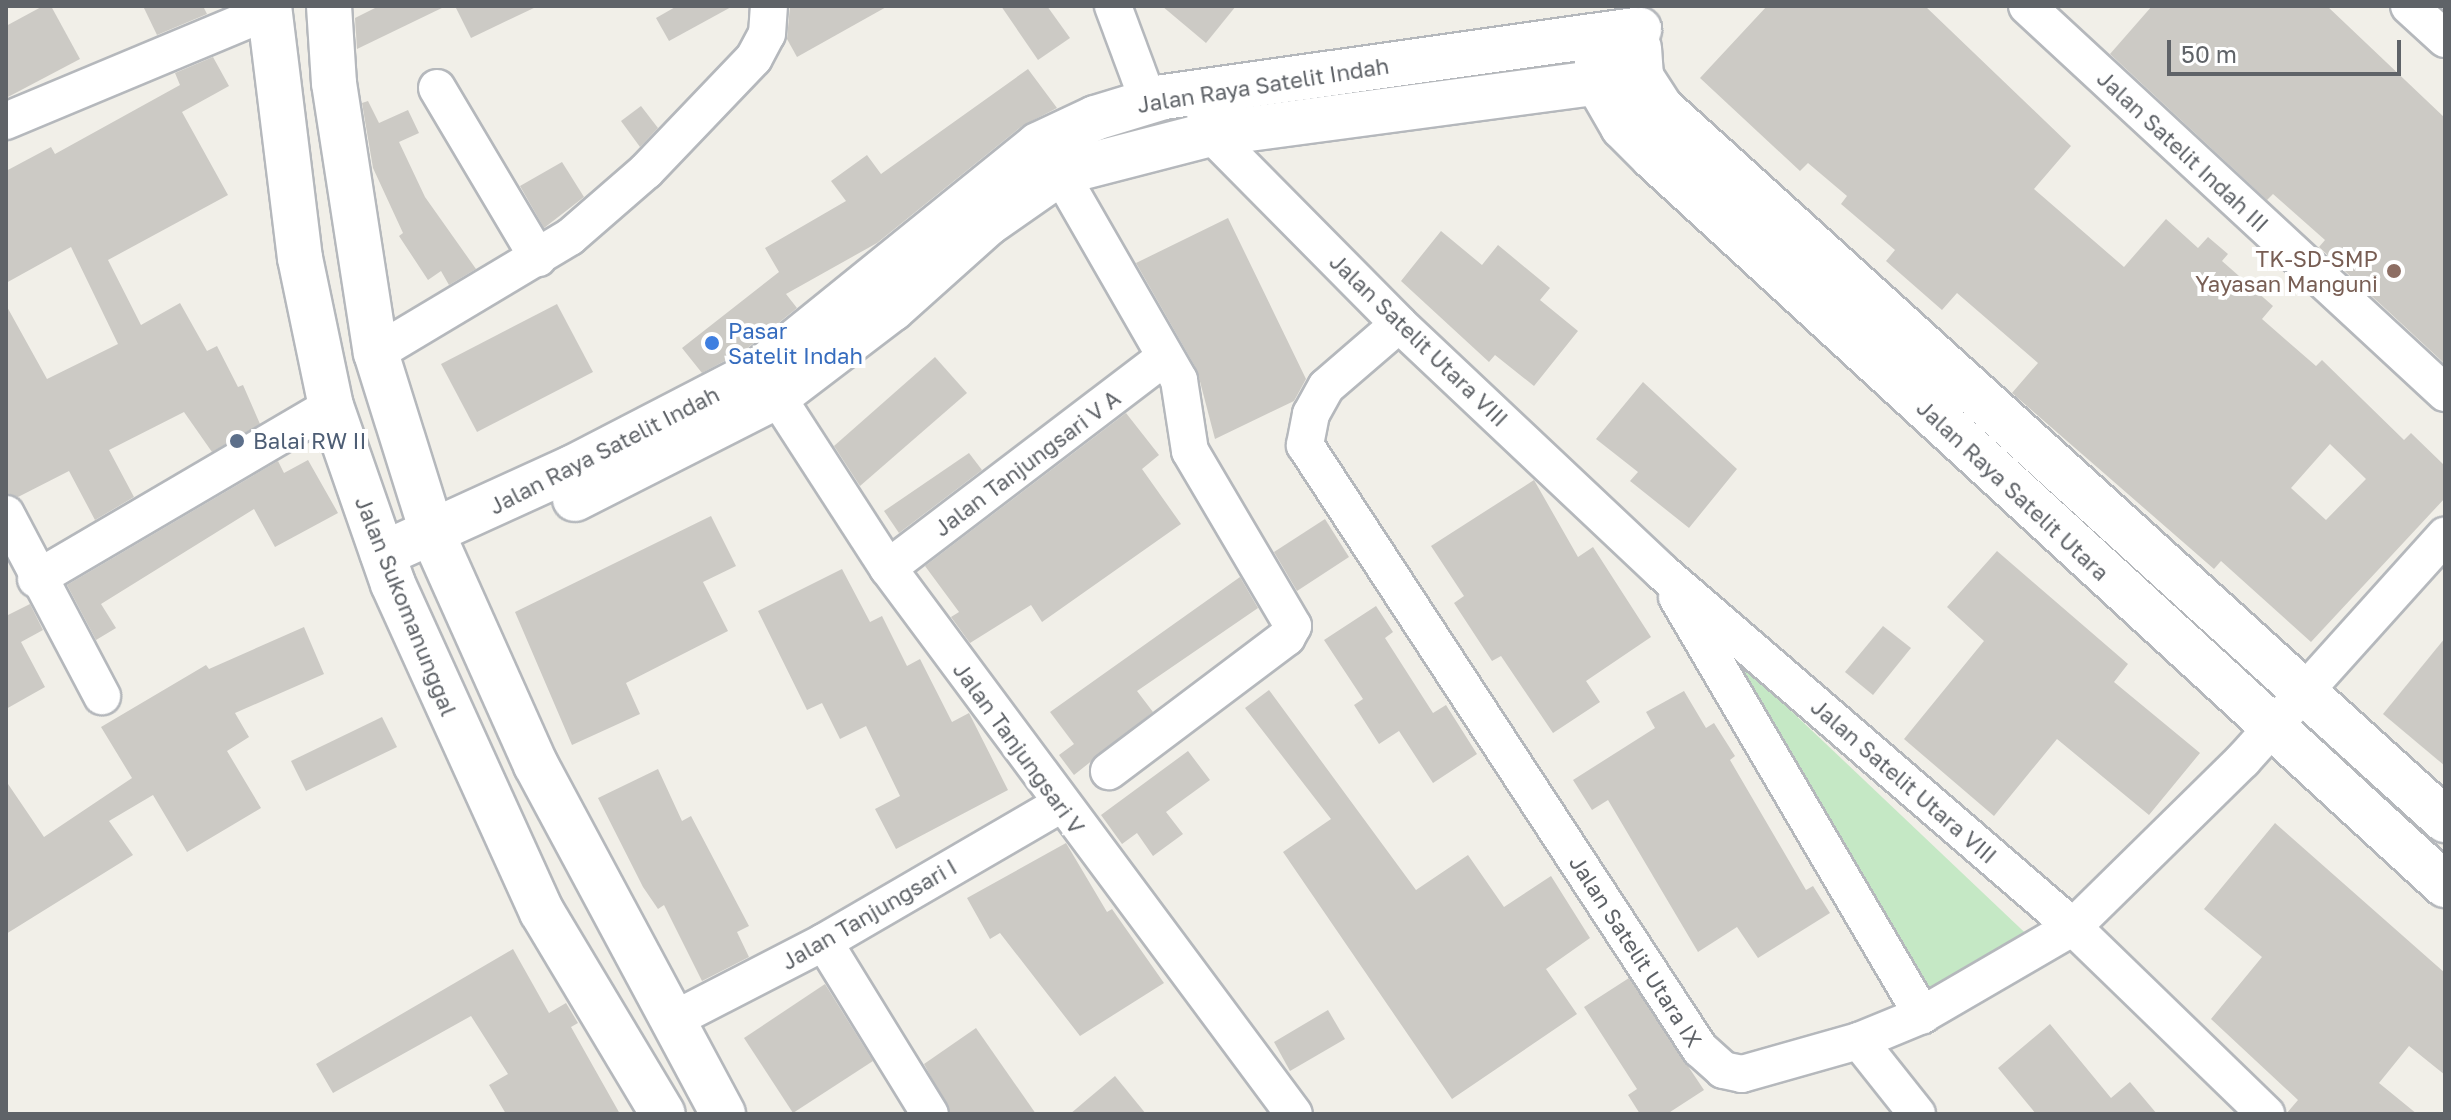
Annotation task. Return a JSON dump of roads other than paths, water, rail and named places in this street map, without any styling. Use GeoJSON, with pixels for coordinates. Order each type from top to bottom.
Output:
{"type":"FeatureCollection","features":[{"type":"Feature","properties":{"kind":"street"},"geometry":{"type":"LineString","coordinates":[[329,6],[334,83],[376,353],[438,549],[536,765],[675,1019],[723,1114]]}},
{"type":"Feature","properties":{"kind":"street"},"geometry":{"type":"LineString","coordinates":[[1113,6],[1148,100]]}},
{"type":"Feature","properties":{"kind":"street"},"geometry":{"type":"LineString","coordinates":[[2409,6],[2445,39]]}},
{"type":"Feature","properties":{"kind":"street"},"geometry":{"type":"LineString","coordinates":[[6,121],[269,8]]}},
{"type":"Feature","properties":{"kind":"street","name":"Jalan Sukomanunggal"},"geometry":{"type":"LineString","coordinates":[[269,8],[300,258],[331,406],[388,569],[542,912],[663,1114]]}},
{"type":"Feature","properties":{"kind":"street"},"geometry":{"type":"LineString","coordinates":[[376,353],[538,258],[646,171],[754,58],[770,8]]}},
{"type":"Feature","properties":{"kind":"street","name":"Jalan Satelit Indah III"},"geometry":{"type":"LineString","coordinates":[[2049,13],[2445,393]]}},
{"type":"Feature","properties":{"kind":"street"},"geometry":{"type":"LineString","coordinates":[[1626,19],[1641,77]]}},
{"type":"Feature","properties":{"kind":"street"},"geometry":{"type":"LineString","coordinates":[[1597,82],[1626,19]]}},
{"type":"Feature","properties":{"kind":"street","name":"Jalan Raya Satelit Indah"},"geometry":{"type":"LineString","coordinates":[[769,383],[1038,145],[1148,100],[1626,19]]}},
{"type":"Feature","properties":{"kind":"street","name":"Jalan Raya Satelit Indah"},"geometry":{"type":"LineString","coordinates":[[388,569],[438,549],[769,383],[892,309],[987,224],[1060,173],[1211,134],[1641,77]]}},
{"type":"Feature","properties":{"kind":"street","name":"Jalan Raya Satelit Utara"},"geometry":{"type":"LineString","coordinates":[[1641,77],[1662,109],[2445,820]]}},
{"type":"Feature","properties":{"kind":"street","name":"Jalan Raya Satelit Utara"},"geometry":{"type":"LineString","coordinates":[[1597,82],[1623,127],[1653,157],[2271,729],[2445,885]]}},
{"type":"Feature","properties":{"kind":"street"},"geometry":{"type":"LineString","coordinates":[[437,88],[538,258]]}},
{"type":"Feature","properties":{"kind":"street"},"geometry":{"type":"LineString","coordinates":[[1200,91],[1211,134]]}},
{"type":"Feature","properties":{"kind":"street","name":"Jalan Satelit Utara VIII"},"geometry":{"type":"LineString","coordinates":[[1211,134],[1399,324],[1662,572],[2073,927],[2266,1114]]}},
{"type":"Feature","properties":{"kind":"street"},"geometry":{"type":"LineString","coordinates":[[1060,173],[1183,390],[1190,451],[1293,630],[1109,771]]}},
{"type":"Feature","properties":{"kind":"street","name":"Jalan Satelit Utara IX"},"geometry":{"type":"LineString","coordinates":[[1399,324],[1326,387],[1311,414],[1305,445],[1708,1058],[1742,1074],[1859,1041],[1922,1015],[2073,927],[2271,729],[2445,536]]}},
{"type":"Feature","properties":{"kind":"street","name":"Jalan Tanjungsari V A"},"geometry":{"type":"LineString","coordinates":[[888,568],[1165,357]]}},
{"type":"Feature","properties":{"kind":"street","name":"Jalan Tanjungsari V"},"geometry":{"type":"LineString","coordinates":[[769,383],[888,568],[1294,1114]]}},
{"type":"Feature","properties":{"kind":"street"},"geometry":{"type":"LineString","coordinates":[[36,579],[331,406]]}},
{"type":"Feature","properties":{"kind":"street"},"geometry":{"type":"LineString","coordinates":[[6,514],[36,579],[102,696]]}},
{"type":"Feature","properties":{"kind":"street","name":"Jalan Satelit Utara VIII"},"geometry":{"type":"LineString","coordinates":[[1662,572],[1922,1015]]}},
{"type":"Feature","properties":{"kind":"street","name":"Jalan Tanjungsari I"},"geometry":{"type":"LineString","coordinates":[[675,1019],[824,942],[1061,804]]}},
{"type":"Feature","properties":{"kind":"street"},"geometry":{"type":"LineString","coordinates":[[824,942],[930,1114]]}},
{"type":"Feature","properties":{"kind":"street"},"geometry":{"type":"LineString","coordinates":[[1859,1041],[1917,1114]]}},
{"type":"Feature","properties":{"kind":"place","name":"TK-SD-SMP Yayasan Manguni"},"geometry":{"type":"Point","coordinates":[2394,271]}},
{"type":"Feature","properties":{"kind":"place","name":"Pasar Satelit Indah"},"geometry":{"type":"Point","coordinates":[712,343]}},
{"type":"Feature","properties":{"kind":"place","name":"Balai RW II"},"geometry":{"type":"Point","coordinates":[237,441]}}]}
